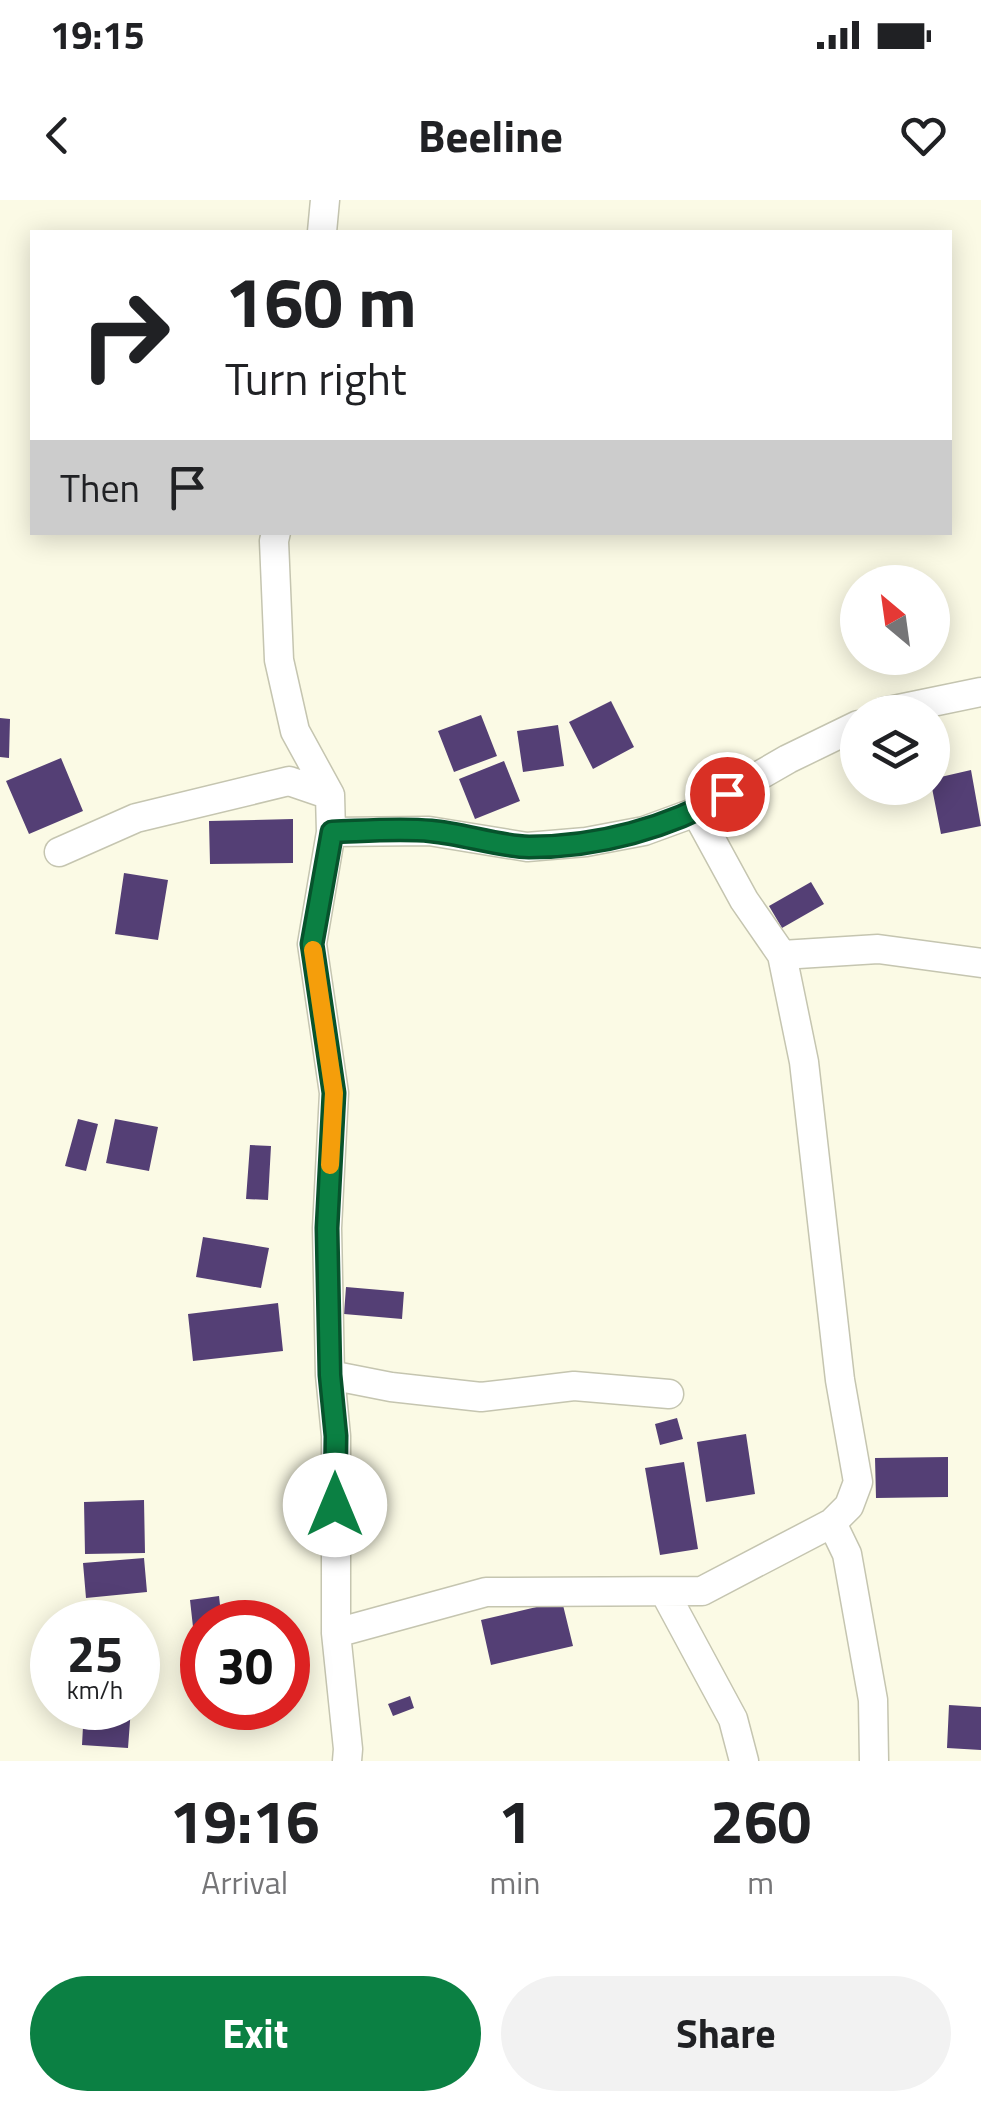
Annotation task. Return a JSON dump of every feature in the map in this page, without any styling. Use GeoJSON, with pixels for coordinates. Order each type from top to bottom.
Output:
{"type":"FeatureCollection","features":[{"type":"Feature","properties":{"kind":"street"},"geometry":{"type":"LineString","coordinates":[[322,230],[325,200]]}},
{"type":"Feature","properties":{"kind":"street"},"geometry":{"type":"LineString","coordinates":[[275,535],[279,660],[296,731],[330,795],[332,832],[312,944],[334,1093],[327,1228],[330,1375],[336,1436],[336,1633],[347,1761]]}},
{"type":"Feature","properties":{"kind":"street"},"geometry":{"type":"LineString","coordinates":[[950,698],[981,692]]}},
{"type":"Feature","properties":{"kind":"street"},"geometry":{"type":"LineString","coordinates":[[332,832],[429,831],[527,847],[586,842],[644,831],[696,812],[788,759],[840,734]]}},
{"type":"Feature","properties":{"kind":"street"},"geometry":{"type":"LineString","coordinates":[[59,852],[136,818],[289,781],[330,795]]}},
{"type":"Feature","properties":{"kind":"street"},"geometry":{"type":"LineString","coordinates":[[336,1633],[486,1592],[702,1591],[832,1523],[849,1506],[858,1482],[840,1380],[804,1062],[782,956],[744,900],[696,812]]}},
{"type":"Feature","properties":{"kind":"street"},"geometry":{"type":"LineString","coordinates":[[782,956],[878,949],[981,963]]}},
{"type":"Feature","properties":{"kind":"street"},"geometry":{"type":"LineString","coordinates":[[330,1375],[391,1387],[481,1397],[574,1386],[668,1394]]}},
{"type":"Feature","properties":{"kind":"street"},"geometry":{"type":"LineString","coordinates":[[832,1523],[847,1554],[873,1700],[874,1761]]}},
{"type":"Feature","properties":{"kind":"street"},"geometry":{"type":"LineString","coordinates":[[665,1593],[733,1719],[744,1761]]}},
{"type":"Feature","properties":{"kind":"building"},"geometry":{"type":"Polygon","coordinates":[[[611,701],[634,747],[593,769],[569,722],[611,701]]]}},
{"type":"Feature","properties":{"kind":"building"},"geometry":{"type":"Polygon","coordinates":[[[481,715],[497,756],[454,772],[438,731],[481,715]]]}},
{"type":"Feature","properties":{"kind":"building"},"geometry":{"type":"Polygon","coordinates":[[[0,718],[10,719],[9,758],[0,757],[0,718]]]}},
{"type":"Feature","properties":{"kind":"building"},"geometry":{"type":"Polygon","coordinates":[[[558,725],[564,766],[523,772],[517,731],[558,725]]]}},
{"type":"Feature","properties":{"kind":"building"},"geometry":{"type":"Polygon","coordinates":[[[61,758],[83,811],[29,834],[6,781],[61,758]]]}},
{"type":"Feature","properties":{"kind":"building"},"geometry":{"type":"Polygon","coordinates":[[[504,761],[520,801],[475,819],[459,779],[504,761]]]}},
{"type":"Feature","properties":{"kind":"building"},"geometry":{"type":"Polygon","coordinates":[[[971,770],[981,826],[941,834],[935,805],[950,805],[950,775],[971,770]]]}},
{"type":"Feature","properties":{"kind":"building"},"geometry":{"type":"Polygon","coordinates":[[[293,819],[293,863],[210,864],[209,821],[293,819]]]}},
{"type":"Feature","properties":{"kind":"building"},"geometry":{"type":"Polygon","coordinates":[[[124,873],[168,880],[158,940],[115,934],[124,873]]]}},
{"type":"Feature","properties":{"kind":"building"},"geometry":{"type":"Polygon","coordinates":[[[811,882],[824,904],[782,928],[769,906],[811,882]]]}},
{"type":"Feature","properties":{"kind":"building"},"geometry":{"type":"Polygon","coordinates":[[[78,1119],[98,1124],[86,1171],[65,1166],[78,1119]]]}},
{"type":"Feature","properties":{"kind":"building"},"geometry":{"type":"Polygon","coordinates":[[[115,1119],[158,1127],[149,1171],[106,1163],[115,1119]]]}},
{"type":"Feature","properties":{"kind":"building"},"geometry":{"type":"Polygon","coordinates":[[[250,1145],[271,1146],[268,1200],[246,1199],[250,1145]]]}},
{"type":"Feature","properties":{"kind":"building"},"geometry":{"type":"Polygon","coordinates":[[[203,1237],[269,1248],[261,1288],[196,1277],[203,1237]]]}},
{"type":"Feature","properties":{"kind":"building"},"geometry":{"type":"Polygon","coordinates":[[[346,1287],[404,1292],[402,1319],[344,1314],[346,1287]]]}},
{"type":"Feature","properties":{"kind":"building"},"geometry":{"type":"Polygon","coordinates":[[[278,1303],[283,1351],[193,1361],[188,1314],[278,1303]]]}},
{"type":"Feature","properties":{"kind":"building"},"geometry":{"type":"Polygon","coordinates":[[[677,1418],[683,1439],[660,1445],[655,1424],[677,1418]]]}},
{"type":"Feature","properties":{"kind":"building"},"geometry":{"type":"Polygon","coordinates":[[[746,1434],[755,1494],[706,1502],[697,1442],[746,1434]]]}},
{"type":"Feature","properties":{"kind":"building"},"geometry":{"type":"Polygon","coordinates":[[[948,1457],[948,1497],[876,1498],[875,1458],[948,1457]]]}},
{"type":"Feature","properties":{"kind":"building"},"geometry":{"type":"Polygon","coordinates":[[[684,1462],[698,1549],[660,1555],[645,1468],[684,1462]]]}},
{"type":"Feature","properties":{"kind":"building"},"geometry":{"type":"Polygon","coordinates":[[[144,1500],[145,1553],[85,1554],[84,1502],[144,1500]]]}},
{"type":"Feature","properties":{"kind":"building"},"geometry":{"type":"Polygon","coordinates":[[[144,1558],[147,1592],[86,1598],[83,1563],[144,1558]]]}},
{"type":"Feature","properties":{"kind":"building"},"geometry":{"type":"Polygon","coordinates":[[[562,1601],[573,1646],[491,1665],[481,1620],[562,1601]]]}},
{"type":"Feature","properties":{"kind":"building"},"geometry":{"type":"Polygon","coordinates":[[[410,1696],[414,1708],[393,1716],[388,1704],[410,1696]]]}},
{"type":"Feature","properties":{"kind":"building"},"geometry":{"type":"Polygon","coordinates":[[[949,1705],[981,1707],[981,1750],[947,1748],[949,1705]]]}},
{"type":"Feature","properties":{"kind":"building"},"geometry":{"type":"Polygon","coordinates":[[[83,1730],[129,1730],[128,1748],[82,1745],[83,1730]]]}},
{"type":"Feature","properties":{"kind":"slow traffic"},"geometry":{"type":"LineString","coordinates":[[313,950],[334,1093],[330,1165]]}},
{"type":"Feature","properties":{"kind":"route"},"geometry":{"type":"LineString","coordinates":[[335,1505],[327,1228],[334,1093],[312,944],[332,832],[429,831],[527,847],[586,842],[644,831],[696,812],[727,794]]}}]}
